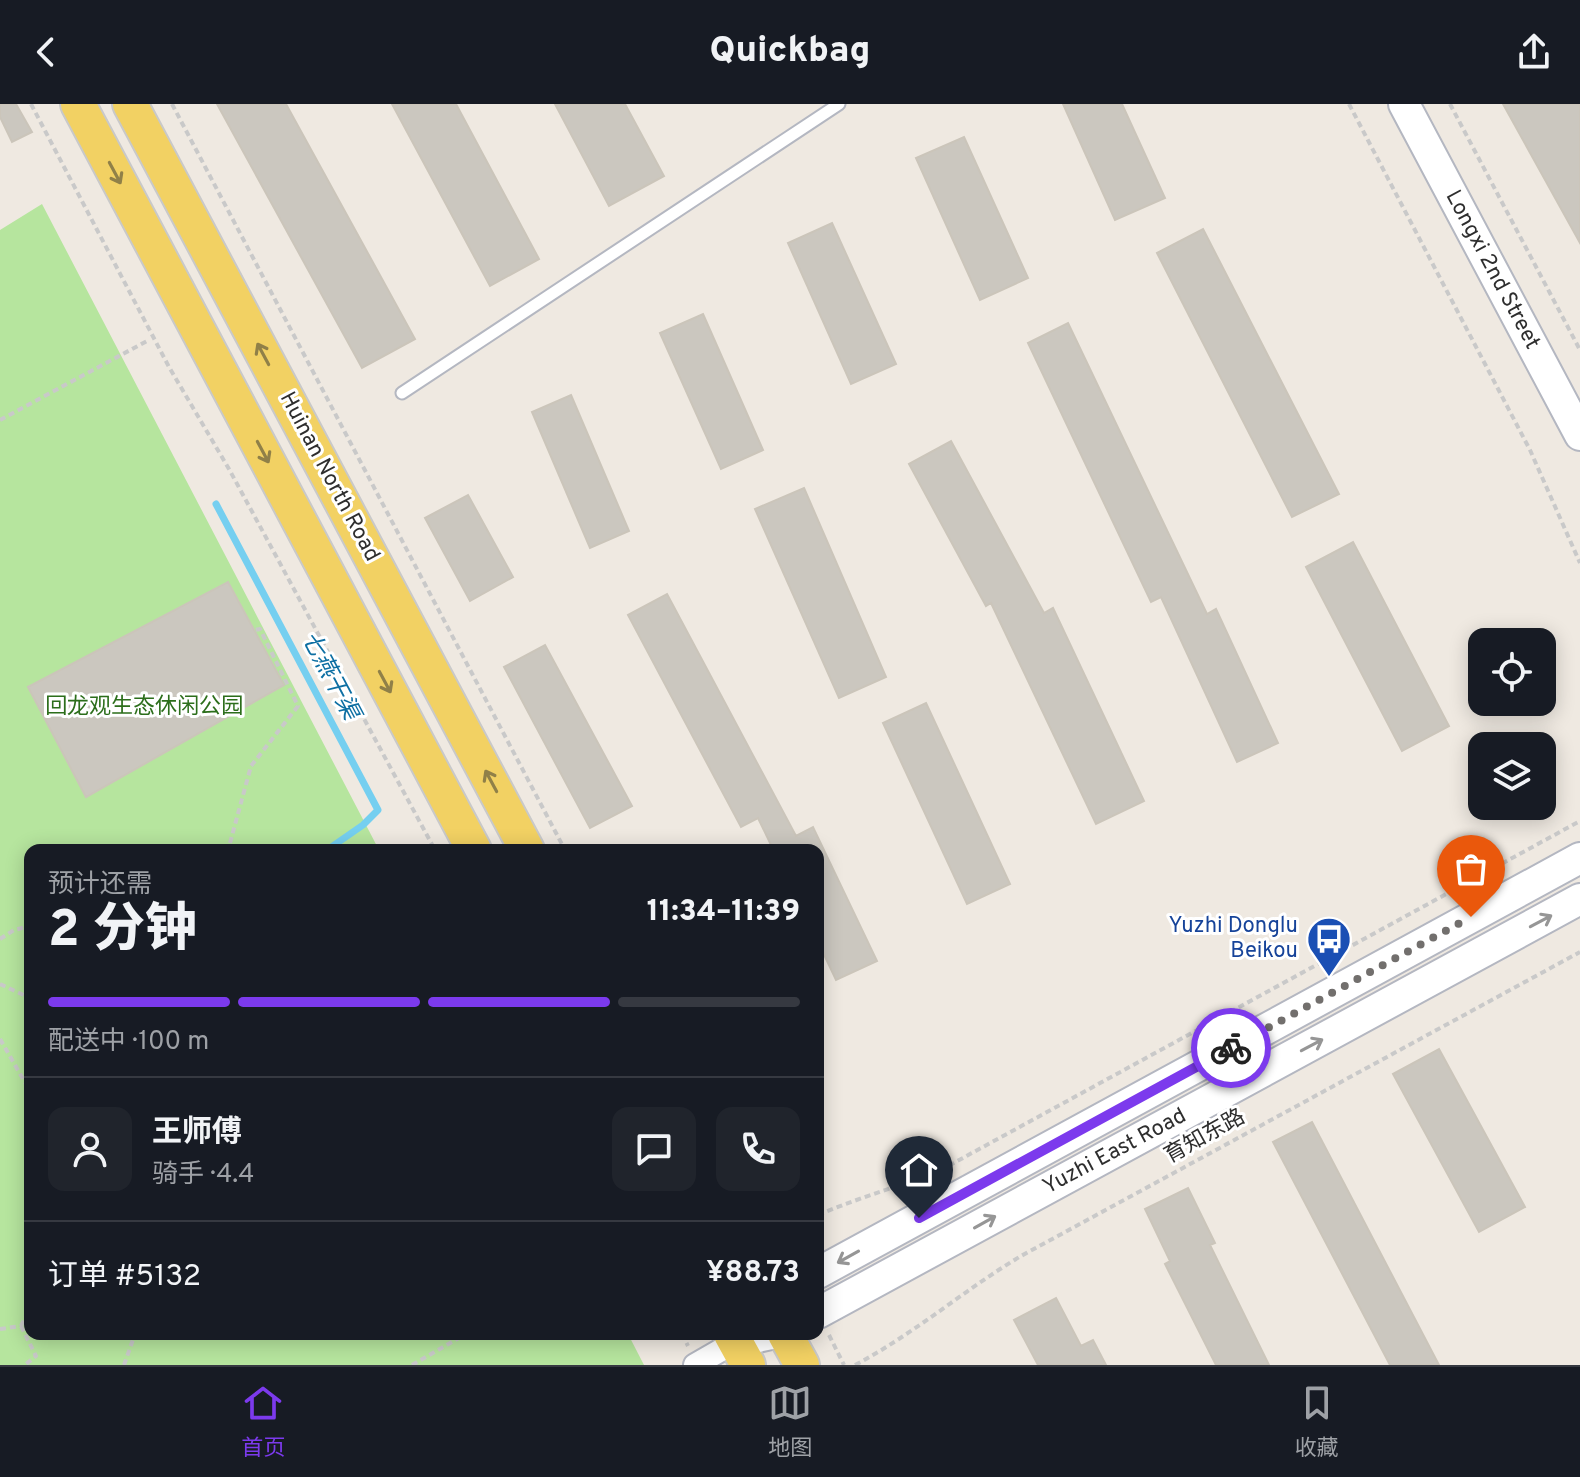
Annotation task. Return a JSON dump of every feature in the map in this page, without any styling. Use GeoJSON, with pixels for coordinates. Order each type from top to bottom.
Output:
{"type":"FeatureCollection","features":[{"type":"Feature","properties":{"kind":"main road"},"geometry":{"type":"LineString","coordinates":[[78,104],[471,844]]}},
{"type":"Feature","properties":{"kind":"main road","name":"Huinan North Road"},"geometry":{"type":"LineString","coordinates":[[130,104],[524,844]]}},
{"type":"Feature","properties":{"kind":"main road","name":"Longxi 2nd Street"},"geometry":{"type":"LineString","coordinates":[[1404,104],[1580,435]]}},
{"type":"Feature","properties":{"kind":"main road","name":"Yuzhi East Road"},"geometry":{"type":"LineString","coordinates":[[824,1270],[1580,858]]}},
{"type":"Feature","properties":{"kind":"main road","name":"Yuzhi East Road"},"geometry":{"type":"LineString","coordinates":[[824,1318],[1580,899]]}},
{"type":"Feature","properties":{"kind":"main road"},"geometry":{"type":"LineString","coordinates":[[788,1340],[802,1365]]}},
{"type":"Feature","properties":{"kind":"street"},"geometry":{"type":"LineString","coordinates":[[695,1365],[739,1344]]}},
{"type":"Feature","properties":{"kind":"lane"},"geometry":{"type":"LineString","coordinates":[[402,393],[839,104]]}},
{"type":"Feature","properties":{"kind":"path"},"geometry":{"type":"LineString","coordinates":[[31,104],[169,367],[229,469],[432,844]]}},
{"type":"Feature","properties":{"kind":"path"},"geometry":{"type":"LineString","coordinates":[[172,104],[562,844]]}},
{"type":"Feature","properties":{"kind":"path"},"geometry":{"type":"LineString","coordinates":[[1349,104],[1530,450],[1580,563]]}},
{"type":"Feature","properties":{"kind":"path"},"geometry":{"type":"LineString","coordinates":[[1450,104],[1580,350]]}},
{"type":"Feature","properties":{"kind":"path"},"geometry":{"type":"LineString","coordinates":[[0,420],[147,341]]}},
{"type":"Feature","properties":{"kind":"path"},"geometry":{"type":"LineString","coordinates":[[229,844],[251,766],[298,706],[260,629],[254,630]]}},
{"type":"Feature","properties":{"kind":"path"},"geometry":{"type":"LineString","coordinates":[[824,1212],[909,1184],[950,1165],[1580,821]]}},
{"type":"Feature","properties":{"kind":"path"},"geometry":{"type":"LineString","coordinates":[[0,939],[24,928]]}},
{"type":"Feature","properties":{"kind":"path","name":"育知东路"},"geometry":{"type":"LineString","coordinates":[[855,1365],[884,1350],[979,1281],[1021,1256],[1580,952]]}},
{"type":"Feature","properties":{"kind":"path"},"geometry":{"type":"LineString","coordinates":[[0,984],[24,995]]}},
{"type":"Feature","properties":{"kind":"path"},"geometry":{"type":"LineString","coordinates":[[0,1039],[24,1081]]}},
{"type":"Feature","properties":{"kind":"path"},"geometry":{"type":"LineString","coordinates":[[21,1326],[24,1320]]}},
{"type":"Feature","properties":{"kind":"path"},"geometry":{"type":"LineString","coordinates":[[0,1329],[21,1326]]}},
{"type":"Feature","properties":{"kind":"path"},"geometry":{"type":"LineString","coordinates":[[21,1326],[24,1332]]}},
{"type":"Feature","properties":{"kind":"path"},"geometry":{"type":"LineString","coordinates":[[824,1326],[844,1365]]}},
{"type":"Feature","properties":{"kind":"path"},"geometry":{"type":"LineString","coordinates":[[25,1365],[36,1356],[28,1340]]}},
{"type":"Feature","properties":{"kind":"path"},"geometry":{"type":"LineString","coordinates":[[124,1365],[133,1340]]}},
{"type":"Feature","properties":{"kind":"path"},"geometry":{"type":"LineString","coordinates":[[412,1365],[456,1340]]}},
{"type":"Feature","properties":{"kind":"green space","name":"回龙观生态休闲公园"},"geometry":{"type":"Polygon","coordinates":[[[42,204],[376,844],[24,844],[24,1340],[631,1340],[644,1365],[0,1365],[0,230],[42,204]]]}},
{"type":"Feature","properties":{"kind":"building"},"geometry":{"type":"Polygon","coordinates":[[[0,104],[16,104],[32,132],[12,142],[0,117],[0,104]]]}},
{"type":"Feature","properties":{"kind":"building"},"geometry":{"type":"Polygon","coordinates":[[[217,104],[286,104],[415,339],[362,368],[217,104]]]}},
{"type":"Feature","properties":{"kind":"building"},"geometry":{"type":"Polygon","coordinates":[[[392,104],[456,104],[539,259],[490,286],[392,104]]]}},
{"type":"Feature","properties":{"kind":"building"},"geometry":{"type":"Polygon","coordinates":[[[555,104],[625,104],[664,176],[609,206],[555,104]]]}},
{"type":"Feature","properties":{"kind":"building"},"geometry":{"type":"Polygon","coordinates":[[[1063,104],[1122,104],[1165,198],[1115,220],[1063,104]]]}},
{"type":"Feature","properties":{"kind":"building"},"geometry":{"type":"Polygon","coordinates":[[[1503,104],[1580,104],[1580,243],[1503,104]]]}},
{"type":"Feature","properties":{"kind":"building"},"geometry":{"type":"Polygon","coordinates":[[[964,137],[1028,278],[980,300],[916,158],[964,137]]]}},
{"type":"Feature","properties":{"kind":"building"},"geometry":{"type":"Polygon","coordinates":[[[832,223],[896,364],[851,384],[788,243],[832,223]]]}},
{"type":"Feature","properties":{"kind":"building"},"geometry":{"type":"Polygon","coordinates":[[[1203,229],[1339,494],[1292,517],[1157,253],[1203,229]]]}},
{"type":"Feature","properties":{"kind":"building"},"geometry":{"type":"Polygon","coordinates":[[[703,314],[763,450],[721,469],[660,333],[703,314]]]}},
{"type":"Feature","properties":{"kind":"building"},"geometry":{"type":"Polygon","coordinates":[[[1068,323],[1207,614],[1216,609],[1278,743],[1237,762],[1161,597],[1151,602],[1028,343],[1068,323]]]}},
{"type":"Feature","properties":{"kind":"building"},"geometry":{"type":"Polygon","coordinates":[[[571,395],[629,531],[590,548],[532,412],[571,395]]]}},
{"type":"Feature","properties":{"kind":"building"},"geometry":{"type":"Polygon","coordinates":[[[951,441],[1044,613],[1053,608],[1144,801],[1096,824],[991,603],[986,606],[909,464],[951,441]]]}},
{"type":"Feature","properties":{"kind":"building"},"geometry":{"type":"Polygon","coordinates":[[[804,488],[886,677],[839,698],[755,509],[804,488]]]}},
{"type":"Feature","properties":{"kind":"building"},"geometry":{"type":"Polygon","coordinates":[[[468,495],[513,577],[470,601],[425,518],[468,495]]]}},
{"type":"Feature","properties":{"kind":"building"},"geometry":{"type":"Polygon","coordinates":[[[1353,542],[1449,726],[1402,751],[1306,567],[1353,542]]]}},
{"type":"Feature","properties":{"kind":"building"},"geometry":{"type":"Polygon","coordinates":[[[228,582],[284,685],[86,797],[28,687],[228,582]]]}},
{"type":"Feature","properties":{"kind":"building"},"geometry":{"type":"Polygon","coordinates":[[[667,594],[796,836],[813,827],[821,844],[771,844],[758,818],[741,827],[628,615],[667,594]]]}},
{"type":"Feature","properties":{"kind":"building"},"geometry":{"type":"Polygon","coordinates":[[[545,645],[632,806],[590,828],[504,667],[545,645]]]}},
{"type":"Feature","properties":{"kind":"building"},"geometry":{"type":"Polygon","coordinates":[[[926,703],[1010,884],[967,904],[883,723],[926,703]]]}},
{"type":"Feature","properties":{"kind":"building"},"geometry":{"type":"Polygon","coordinates":[[[824,850],[877,961],[836,980],[824,955],[824,850]]]}},
{"type":"Feature","properties":{"kind":"building"},"geometry":{"type":"Polygon","coordinates":[[[1439,1049],[1525,1207],[1479,1232],[1393,1074],[1439,1049]]]}},
{"type":"Feature","properties":{"kind":"building"},"geometry":{"type":"Polygon","coordinates":[[[1312,1122],[1439,1365],[1390,1365],[1273,1142],[1312,1122]]]}},
{"type":"Feature","properties":{"kind":"building"},"geometry":{"type":"Polygon","coordinates":[[[1188,1188],[1215,1243],[1210,1245],[1269,1365],[1216,1365],[1165,1264],[1170,1261],[1145,1209],[1188,1188]]]}},
{"type":"Feature","properties":{"kind":"building"},"geometry":{"type":"Polygon","coordinates":[[[1056,1298],[1081,1346],[1093,1340],[1106,1365],[1038,1365],[1014,1320],[1056,1298]]]}},
{"type":"Feature","properties":{"kind":"waterway","name":"七燕干渠"},"geometry":{"type":"LineString","coordinates":[[216,504],[378,810],[336,844]]}},
{"type":"Feature","properties":{"kind":"way so far"},"geometry":{"type":"LineString","coordinates":[[1231,1048],[1471,917]]}},
{"type":"Feature","properties":{"kind":"place","name":"Yuzhi Donglu Beikou"},"geometry":{"type":"Point","coordinates":[1329,978]}},
{"type":"Feature","properties":{"kind":"route"},"geometry":{"type":"LineString","coordinates":[[919,1218],[1231,1048]]}}]}
